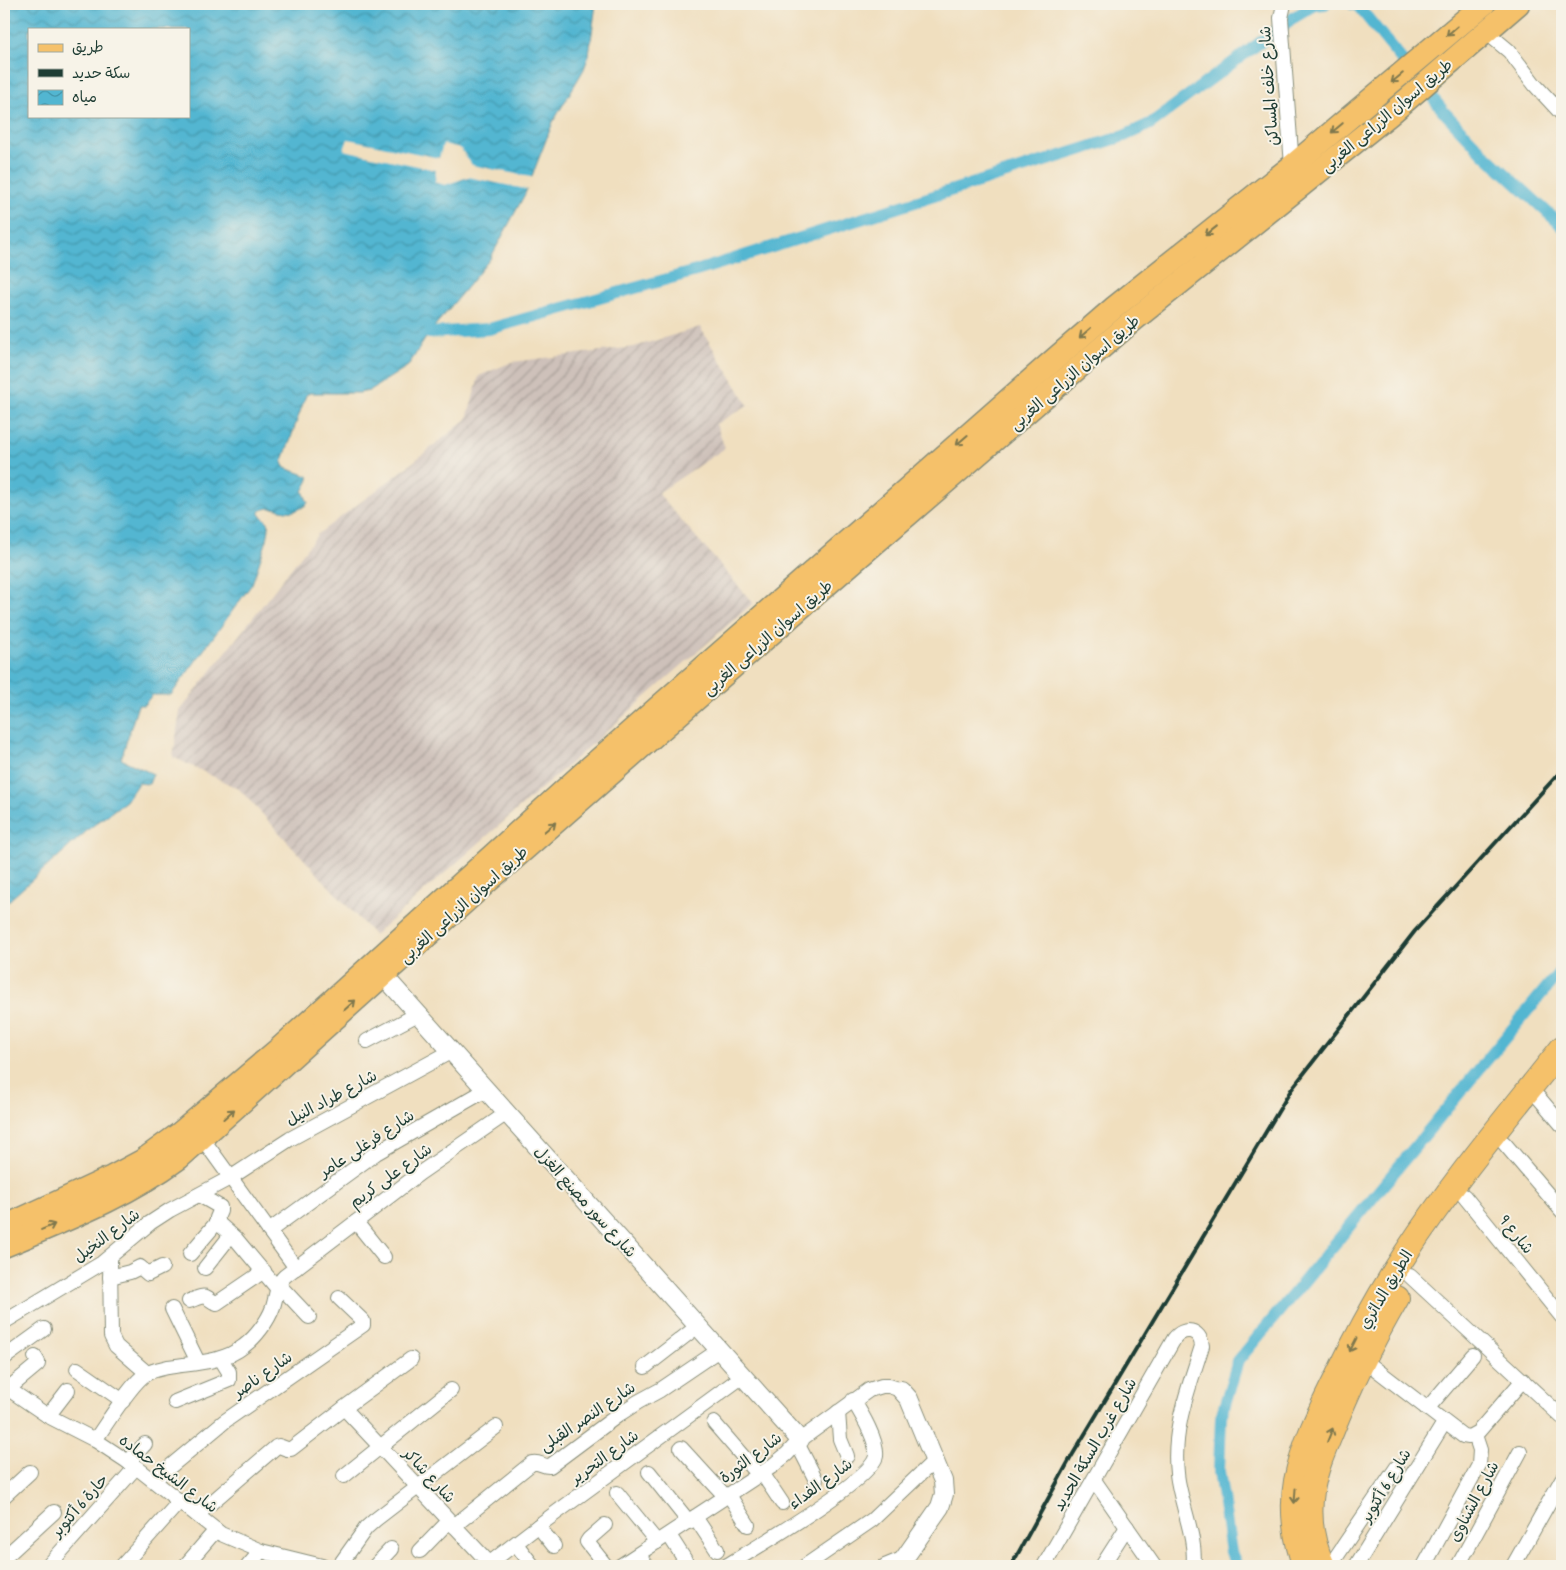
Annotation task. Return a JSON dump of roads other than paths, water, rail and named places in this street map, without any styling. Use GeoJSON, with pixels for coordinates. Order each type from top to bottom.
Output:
{"type":"FeatureCollection","features":[{"type":"Feature","properties":{"kind":"highway","name":"الطريق الدائري"},"geometry":{"type":"LineString","coordinates":[[1306,1566],[1298,1545],[1295,1530],[1294,1498],[1296,1483],[1304,1452],[1321,1409],[1349,1352],[1391,1277],[1422,1229],[1562,1048]]}},
{"type":"Feature","properties":{"kind":"highway","name":"الطريق الدائري"},"geometry":{"type":"LineString","coordinates":[[1323,1566],[1314,1542],[1311,1525],[1310,1509],[1313,1484],[1320,1460],[1364,1360],[1410,1276],[1464,1196],[1562,1069]]}},
{"type":"Feature","properties":{"kind":"main road","name":"طريق اسوان الزراعى الغربى"},"geometry":{"type":"LineString","coordinates":[[4,1227],[112,1177],[148,1169],[179,1134],[265,1060],[487,882],[586,783],[1292,166],[1484,4]]}},
{"type":"Feature","properties":{"kind":"main road","name":"طريق اسوان الزراعى الغربى"},"geometry":{"type":"LineString","coordinates":[[1123,315],[1389,115],[1518,4]]}},
{"type":"Feature","properties":{"kind":"main road","name":"طريق اسوان الزراعى الغربى"},"geometry":{"type":"LineString","coordinates":[[4,1246],[95,1207],[148,1169],[202,1138],[378,969]]}},
{"type":"Feature","properties":{"kind":"street","name":"شارع خلف المساكن"},"geometry":{"type":"LineString","coordinates":[[1284,4],[1281,13],[1281,23],[1292,166]]}},
{"type":"Feature","properties":{"kind":"street"},"geometry":{"type":"LineString","coordinates":[[1485,31],[1509,51],[1535,85],[1562,114]]}},
{"type":"Feature","properties":{"kind":"street","name":"شارع سور مصنع الغزل"},"geometry":{"type":"LineString","coordinates":[[378,969],[743,1376],[799,1442]]}},
{"type":"Feature","properties":{"kind":"street"},"geometry":{"type":"LineString","coordinates":[[367,1041],[418,1014]]}},
{"type":"Feature","properties":{"kind":"street","name":"شارع طراد النيل"},"geometry":{"type":"LineString","coordinates":[[230,1178],[290,1139],[452,1051]]}},
{"type":"Feature","properties":{"kind":"street","name":"شارع فرغلى عامر"},"geometry":{"type":"LineString","coordinates":[[269,1231],[376,1153],[486,1090]]}},
{"type":"Feature","properties":{"kind":"street"},"geometry":{"type":"LineString","coordinates":[[1539,1098],[1562,1125]]}},
{"type":"Feature","properties":{"kind":"street","name":"شارع على كريم"},"geometry":{"type":"LineString","coordinates":[[278,1286],[285,1276],[420,1173],[507,1113]]}},
{"type":"Feature","properties":{"kind":"street"},"geometry":{"type":"LineString","coordinates":[[202,1138],[296,1268]]}},
{"type":"Feature","properties":{"kind":"street"},"geometry":{"type":"LineString","coordinates":[[1504,1143],[1562,1212]]}},
{"type":"Feature","properties":{"kind":"street","name":"شارع النخيل"},"geometry":{"type":"LineString","coordinates":[[4,1322],[110,1258],[158,1218],[230,1178]]}},
{"type":"Feature","properties":{"kind":"street"},"geometry":{"type":"LineString","coordinates":[[190,1254],[218,1221],[220,1211],[220,1207],[199,1195]]}},
{"type":"Feature","properties":{"kind":"street","name":"شارع 9"},"geometry":{"type":"LineString","coordinates":[[1464,1196],[1562,1317]]}},
{"type":"Feature","properties":{"kind":"street"},"geometry":{"type":"LineString","coordinates":[[218,1221],[309,1317]]}},
{"type":"Feature","properties":{"kind":"street"},"geometry":{"type":"LineString","coordinates":[[356,1222],[384,1258]]}},
{"type":"Feature","properties":{"kind":"street"},"geometry":{"type":"LineString","coordinates":[[205,1268],[231,1235]]}},
{"type":"Feature","properties":{"kind":"street"},"geometry":{"type":"LineString","coordinates":[[110,1258],[111,1336],[116,1346],[147,1372]]}},
{"type":"Feature","properties":{"kind":"street"},"geometry":{"type":"LineString","coordinates":[[110,1277],[140,1267],[148,1274],[162,1267]]}},
{"type":"Feature","properties":{"kind":"street"},"geometry":{"type":"LineString","coordinates":[[189,1301],[204,1296],[217,1303],[264,1271]]}},
{"type":"Feature","properties":{"kind":"street"},"geometry":{"type":"LineString","coordinates":[[1410,1276],[1562,1417]]}},
{"type":"Feature","properties":{"kind":"street"},"geometry":{"type":"LineString","coordinates":[[95,1440],[139,1379],[147,1372],[221,1359],[235,1353],[250,1342],[272,1309],[278,1286]]}},
{"type":"Feature","properties":{"kind":"street","name":"شارع ناصر"},"geometry":{"type":"LineString","coordinates":[[154,1480],[225,1421],[363,1325],[363,1321],[339,1298]]}},
{"type":"Feature","properties":{"kind":"street"},"geometry":{"type":"LineString","coordinates":[[172,1309],[198,1362]]}},
{"type":"Feature","properties":{"kind":"street"},"geometry":{"type":"LineString","coordinates":[[644,1367],[698,1326]]}},
{"type":"Feature","properties":{"kind":"street"},"geometry":{"type":"LineString","coordinates":[[4,1358],[44,1329]]}},
{"type":"Feature","properties":{"kind":"street","name":"شارع غرب السكة الحديد"},"geometry":{"type":"LineString","coordinates":[[1044,1566],[1174,1339],[1178,1333],[1184,1330],[1198,1334],[1202,1346],[1182,1408],[1176,1450],[1176,1472],[1194,1554],[1193,1566]]}},
{"type":"Feature","properties":{"kind":"street","name":"شارع النصر القبلى"},"geometry":{"type":"LineString","coordinates":[[420,1551],[532,1463],[550,1466],[621,1413],[660,1390],[719,1350]]}},
{"type":"Feature","properties":{"kind":"street"},"geometry":{"type":"LineString","coordinates":[[1427,1409],[1474,1355]]}},
{"type":"Feature","properties":{"kind":"street"},"geometry":{"type":"LineString","coordinates":[[6,1387],[38,1364],[35,1357]]}},
{"type":"Feature","properties":{"kind":"street"},"geometry":{"type":"LineString","coordinates":[[175,1402],[229,1380],[229,1372],[221,1359]]}},
{"type":"Feature","properties":{"kind":"street"},"geometry":{"type":"LineString","coordinates":[[197,1515],[276,1446],[287,1450],[291,1449],[411,1359]]}},
{"type":"Feature","properties":{"kind":"street"},"geometry":{"type":"LineString","coordinates":[[1364,1360],[1463,1436],[1475,1435],[1523,1380]]}},
{"type":"Feature","properties":{"kind":"street"},"geometry":{"type":"LineString","coordinates":[[77,1369],[123,1401]]}},
{"type":"Feature","properties":{"kind":"street","name":"شارع التحرير"},"geometry":{"type":"LineString","coordinates":[[489,1565],[538,1526],[743,1376]]}},
{"type":"Feature","properties":{"kind":"street","name":"شارع الثورة"},"geometry":{"type":"LineString","coordinates":[[620,1566],[643,1560],[663,1539],[761,1474],[853,1400],[875,1387],[888,1386],[902,1390]]}},
{"type":"Feature","properties":{"kind":"street","name":"شارع الشيخ حماده"},"geometry":{"type":"LineString","coordinates":[[6,1387],[48,1416],[95,1440],[132,1464],[216,1530],[261,1551],[304,1564],[322,1566]]}},
{"type":"Feature","properties":{"kind":"street"},"geometry":{"type":"LineString","coordinates":[[48,1416],[68,1390]]}},
{"type":"Feature","properties":{"kind":"street"},"geometry":{"type":"LineString","coordinates":[[344,1476],[451,1390]]}},
{"type":"Feature","properties":{"kind":"street"},"geometry":{"type":"LineString","coordinates":[[885,1566],[903,1561],[940,1507],[944,1494],[942,1481],[909,1399],[902,1390]]}},
{"type":"Feature","properties":{"kind":"street","name":"شارع الفداء"},"geometry":{"type":"LineString","coordinates":[[726,1566],[812,1512],[857,1480],[872,1465],[876,1456],[875,1446],[868,1424],[853,1400]]}},
{"type":"Feature","properties":{"kind":"street","name":"شارع شاكر"},"geometry":{"type":"LineString","coordinates":[[344,1408],[489,1565]]}},
{"type":"Feature","properties":{"kind":"street"},"geometry":{"type":"LineString","coordinates":[[838,1412],[840,1439],[847,1456]]}},
{"type":"Feature","properties":{"kind":"street"},"geometry":{"type":"LineString","coordinates":[[714,1423],[761,1474],[782,1503]]}},
{"type":"Feature","properties":{"kind":"street","name":"شارع 6 أكتوبر"},"geometry":{"type":"LineString","coordinates":[[1356,1566],[1444,1423]]}},
{"type":"Feature","properties":{"kind":"street"},"geometry":{"type":"LineString","coordinates":[[338,1566],[366,1528],[375,1520],[496,1427]]}},
{"type":"Feature","properties":{"kind":"street"},"geometry":{"type":"LineString","coordinates":[[1424,1566],[1479,1465],[1480,1450],[1475,1435]]}},
{"type":"Feature","properties":{"kind":"street"},"geometry":{"type":"LineString","coordinates":[[799,1442],[816,1480]]}},
{"type":"Feature","properties":{"kind":"street","name":"حارة 6 أكتوبر"},"geometry":{"type":"LineString","coordinates":[[48,1566],[132,1464],[145,1444]]}},
{"type":"Feature","properties":{"kind":"street"},"geometry":{"type":"LineString","coordinates":[[681,1448],[728,1496],[748,1525]]}},
{"type":"Feature","properties":{"kind":"street","name":"شارع الشناوى"},"geometry":{"type":"LineString","coordinates":[[1458,1566],[1520,1452]]}},
{"type":"Feature","properties":{"kind":"street"},"geometry":{"type":"LineString","coordinates":[[805,1566],[866,1524],[934,1461]]}},
{"type":"Feature","properties":{"kind":"street"},"geometry":{"type":"LineString","coordinates":[[1330,1566],[1397,1467]]}},
{"type":"Feature","properties":{"kind":"street"},"geometry":{"type":"LineString","coordinates":[[4,1496],[30,1472]]}},
{"type":"Feature","properties":{"kind":"street"},"geometry":{"type":"LineString","coordinates":[[649,1472],[718,1550]]}},
{"type":"Feature","properties":{"kind":"street"},"geometry":{"type":"LineString","coordinates":[[1513,1566],[1558,1499],[1562,1479]]}},
{"type":"Feature","properties":{"kind":"street"},"geometry":{"type":"LineString","coordinates":[[1094,1480],[1154,1566]]}},
{"type":"Feature","properties":{"kind":"street"},"geometry":{"type":"LineString","coordinates":[[618,1493],[685,1560]]}},
{"type":"Feature","properties":{"kind":"street"},"geometry":{"type":"LineString","coordinates":[[122,1566],[180,1501]]}},
{"type":"Feature","properties":{"kind":"street"},"geometry":{"type":"LineString","coordinates":[[4,1558],[54,1512]]}},
{"type":"Feature","properties":{"kind":"street"},"geometry":{"type":"LineString","coordinates":[[538,1526],[554,1546]]}},
{"type":"Feature","properties":{"kind":"street"},"geometry":{"type":"LineString","coordinates":[[605,1526],[587,1542],[606,1566]]}},
{"type":"Feature","properties":{"kind":"street"},"geometry":{"type":"LineString","coordinates":[[1102,1566],[1128,1527]]}},
{"type":"Feature","properties":{"kind":"street"},"geometry":{"type":"LineString","coordinates":[[185,1566],[216,1530]]}},
{"type":"Feature","properties":{"kind":"street"},"geometry":{"type":"LineString","coordinates":[[516,1544],[533,1566]]}},
{"type":"Feature","properties":{"kind":"street"},"geometry":{"type":"LineString","coordinates":[[375,1566],[391,1549]]}},
{"type":"Feature","properties":{"kind":"street"},"geometry":{"type":"LineString","coordinates":[[248,1566],[261,1551]]}},
{"type":"Feature","properties":{"kind":"water"},"geometry":{"type":"Polygon","coordinates":[[[4,4],[596,4],[589,55],[584,69],[553,122],[525,194],[490,259],[429,333],[408,366],[369,391],[359,393],[310,393],[306,395],[282,463],[285,468],[308,476],[309,480],[303,491],[308,503],[294,511],[272,508],[260,511],[260,514],[268,522],[269,529],[252,584],[171,695],[152,695],[144,705],[138,705],[121,759],[153,774],[149,784],[138,783],[126,801],[90,828],[4,905],[4,4]]]}},
{"type":"Feature","properties":{"kind":"waterway"},"geometry":{"type":"LineString","coordinates":[[429,333],[489,329],[696,271],[1124,136],[1150,124],[1293,18],[1315,5],[1325,4]]}},
{"type":"Feature","properties":{"kind":"waterway"},"geometry":{"type":"LineString","coordinates":[[1352,4],[1358,6],[1445,113],[1483,153],[1562,226]]}},
{"type":"Feature","properties":{"kind":"waterway"},"geometry":{"type":"LineString","coordinates":[[1237,1566],[1231,1552],[1219,1471],[1221,1417],[1238,1361],[1562,969]]}},
{"type":"Feature","properties":{"kind":"railway"},"geometry":{"type":"LineString","coordinates":[[1011,1566],[1070,1459],[1291,1090],[1415,931],[1562,770]]}}]}
